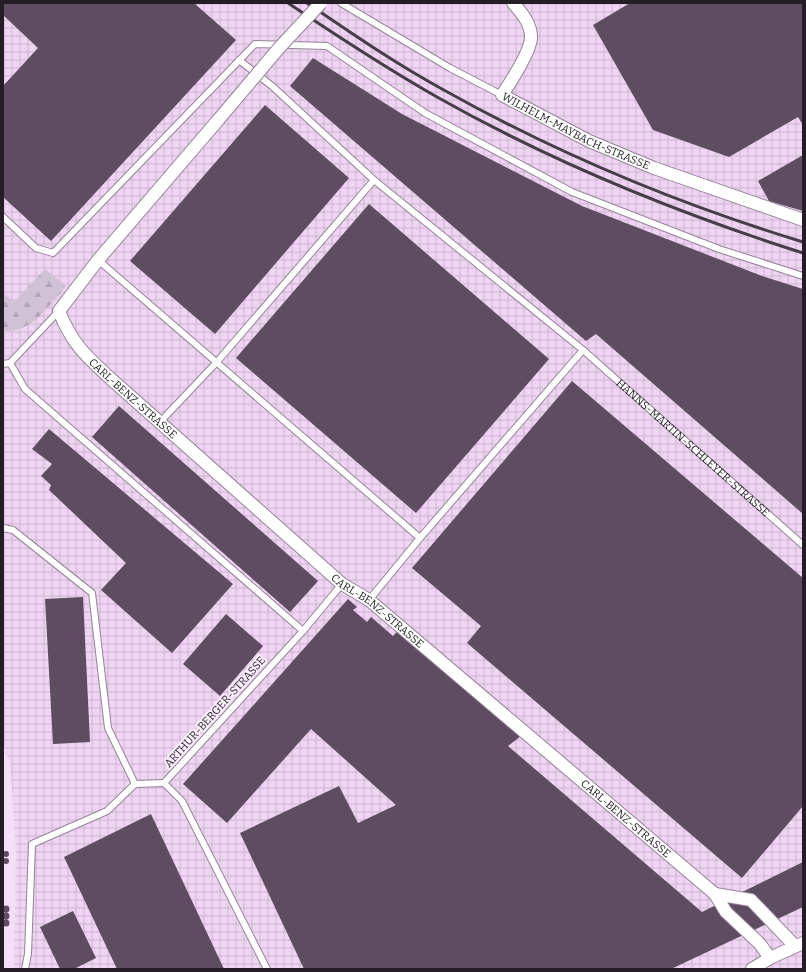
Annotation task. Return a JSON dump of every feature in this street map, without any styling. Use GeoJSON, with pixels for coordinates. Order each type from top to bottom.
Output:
{"type":"FeatureCollection","features":[{"type":"Feature","properties":{"kind":"street"},"geometry":{"type":"LineString","coordinates":[[59,312],[98,260],[279,48],[321,3]]}},
{"type":"Feature","properties":{"kind":"street"},"geometry":{"type":"LineString","coordinates":[[502,95],[517,72],[531,39],[528,23],[513,3]]}},
{"type":"Feature","properties":{"kind":"street","name":"WILHELM-MAYBACH-STRASSE"},"geometry":{"type":"LineString","coordinates":[[502,95],[589,141],[654,168],[803,220]]}},
{"type":"Feature","properties":{"kind":"street","name":"CARL-BENZ-STRASSE"},"geometry":{"type":"LineString","coordinates":[[59,312],[67,332],[84,354],[342,584],[369,600],[715,894],[726,912],[760,944],[770,958]]}},
{"type":"Feature","properties":{"kind":"street"},"geometry":{"type":"LineString","coordinates":[[715,894],[751,900],[799,944],[770,958],[752,969]]}},
{"type":"Feature","properties":{"kind":"lane","name":"WILHELM-MAYBACH-STRASSE"},"geometry":{"type":"LineString","coordinates":[[341,3],[437,61],[502,95]]}},
{"type":"Feature","properties":{"kind":"lane"},"geometry":{"type":"LineString","coordinates":[[3,217],[36,248],[53,253],[255,44],[327,46],[425,113],[572,192],[719,249],[803,276]]}},
{"type":"Feature","properties":{"kind":"lane","name":"HANNS-MARTIN-SCHLEYER-STRASSE"},"geometry":{"type":"LineString","coordinates":[[239,60],[272,86],[374,180],[583,350],[803,545]]}},
{"type":"Feature","properties":{"kind":"lane"},"geometry":{"type":"LineString","coordinates":[[160,422],[216,363],[374,180]]}},
{"type":"Feature","properties":{"kind":"lane"},"geometry":{"type":"LineString","coordinates":[[98,260],[420,538]]}},
{"type":"Feature","properties":{"kind":"lane"},"geometry":{"type":"LineString","coordinates":[[59,312],[6,363],[25,390],[303,631]]}},
{"type":"Feature","properties":{"kind":"lane"},"geometry":{"type":"LineString","coordinates":[[369,600],[420,538],[583,350]]}},
{"type":"Feature","properties":{"kind":"lane"},"geometry":{"type":"LineString","coordinates":[[3,528],[13,530],[92,593],[108,728],[135,784]]}},
{"type":"Feature","properties":{"kind":"lane","name":"ARTHUR-BERGER-STRASSE"},"geometry":{"type":"LineString","coordinates":[[266,969],[182,801],[164,783],[303,631],[342,584]]}},
{"type":"Feature","properties":{"kind":"lane"},"geometry":{"type":"LineString","coordinates":[[25,969],[28,954],[32,844],[107,811],[135,784],[164,783]]}},
{"type":"Feature","properties":{"kind":"shaded area"},"geometry":{"type":"Polygon","coordinates":[[[3,3],[803,3],[803,969],[14,969],[16,849],[10,760],[5,753],[3,735],[3,3]]]}},
{"type":"Feature","properties":{"kind":"green space"},"geometry":{"type":"Polygon","coordinates":[[[45,269],[66,286],[46,310],[31,323],[23,328],[3,331],[3,293],[14,302],[45,269]]]}},
{"type":"Feature","properties":{"kind":"building"},"geometry":{"type":"Polygon","coordinates":[[[3,3],[194,3],[236,40],[51,241],[3,197],[3,86],[38,48],[3,15],[3,3]]]}},
{"type":"Feature","properties":{"kind":"building"},"geometry":{"type":"Polygon","coordinates":[[[630,3],[803,3],[803,125],[798,117],[729,157],[653,130],[593,25],[630,3]]]}},
{"type":"Feature","properties":{"kind":"building"},"geometry":{"type":"Polygon","coordinates":[[[313,58],[402,114],[582,206],[762,276],[803,289],[803,514],[596,334],[586,341],[290,86],[313,58]]]}},
{"type":"Feature","properties":{"kind":"building"},"geometry":{"type":"Polygon","coordinates":[[[265,105],[349,178],[215,334],[130,261],[265,105]]]}},
{"type":"Feature","properties":{"kind":"building"},"geometry":{"type":"Polygon","coordinates":[[[803,155],[803,211],[769,201],[758,181],[803,155]]]}},
{"type":"Feature","properties":{"kind":"building"},"geometry":{"type":"Polygon","coordinates":[[[369,204],[549,359],[416,513],[236,358],[369,204]]]}},
{"type":"Feature","properties":{"kind":"building"},"geometry":{"type":"Polygon","coordinates":[[[572,381],[803,578],[803,806],[742,878],[467,643],[481,626],[412,568],[572,381]]]}},
{"type":"Feature","properties":{"kind":"building"},"geometry":{"type":"Polygon","coordinates":[[[119,406],[318,581],[290,612],[92,437],[119,406]]]}},
{"type":"Feature","properties":{"kind":"building"},"geometry":{"type":"Polygon","coordinates":[[[49,429],[233,584],[172,653],[101,590],[126,563],[49,490],[51,485],[41,476],[52,464],[32,449],[49,429]]]}},
{"type":"Feature","properties":{"kind":"building"},"geometry":{"type":"Polygon","coordinates":[[[83,597],[90,742],[53,744],[45,599],[83,597]]]}},
{"type":"Feature","properties":{"kind":"building"},"geometry":{"type":"Polygon","coordinates":[[[348,599],[357,607],[353,610],[367,622],[371,617],[393,636],[403,625],[489,701],[484,706],[530,729],[508,746],[702,912],[803,862],[803,907],[671,969],[304,969],[240,833],[339,786],[358,823],[396,805],[311,729],[227,823],[183,784],[348,599]]]}},
{"type":"Feature","properties":{"kind":"building"},"geometry":{"type":"Polygon","coordinates":[[[226,614],[263,646],[220,696],[183,664],[226,614]]]}},
{"type":"Feature","properties":{"kind":"building"},"geometry":{"type":"Polygon","coordinates":[[[151,814],[224,969],[117,969],[64,857],[151,814]]]}},
{"type":"Feature","properties":{"kind":"building"},"geometry":{"type":"Polygon","coordinates":[[[6,851],[9,854],[6,857],[3,854],[6,851]]]}},
{"type":"Feature","properties":{"kind":"building"},"geometry":{"type":"Polygon","coordinates":[[[6,858],[9,861],[6,864],[3,861],[6,858]]]}},
{"type":"Feature","properties":{"kind":"building"},"geometry":{"type":"Polygon","coordinates":[[[6,906],[9,909],[6,912],[3,909],[6,906]]]}},
{"type":"Feature","properties":{"kind":"building"},"geometry":{"type":"Polygon","coordinates":[[[73,911],[96,958],[74,969],[60,969],[40,927],[73,911]]]}},
{"type":"Feature","properties":{"kind":"building"},"geometry":{"type":"Polygon","coordinates":[[[6,913],[9,916],[6,919],[3,916],[6,913]]]}},
{"type":"Feature","properties":{"kind":"building"},"geometry":{"type":"Polygon","coordinates":[[[6,920],[9,923],[6,926],[3,923],[6,920]]]}},
{"type":"Feature","properties":{"kind":"railway"},"geometry":{"type":"LineString","coordinates":[[288,3],[362,52],[418,86],[481,121],[525,143],[662,203],[709,221],[803,253]]}},
{"type":"Feature","properties":{"kind":"railway"},"geometry":{"type":"LineString","coordinates":[[307,3],[408,69],[442,89],[529,135],[573,156],[664,194],[803,242]]}}]}
